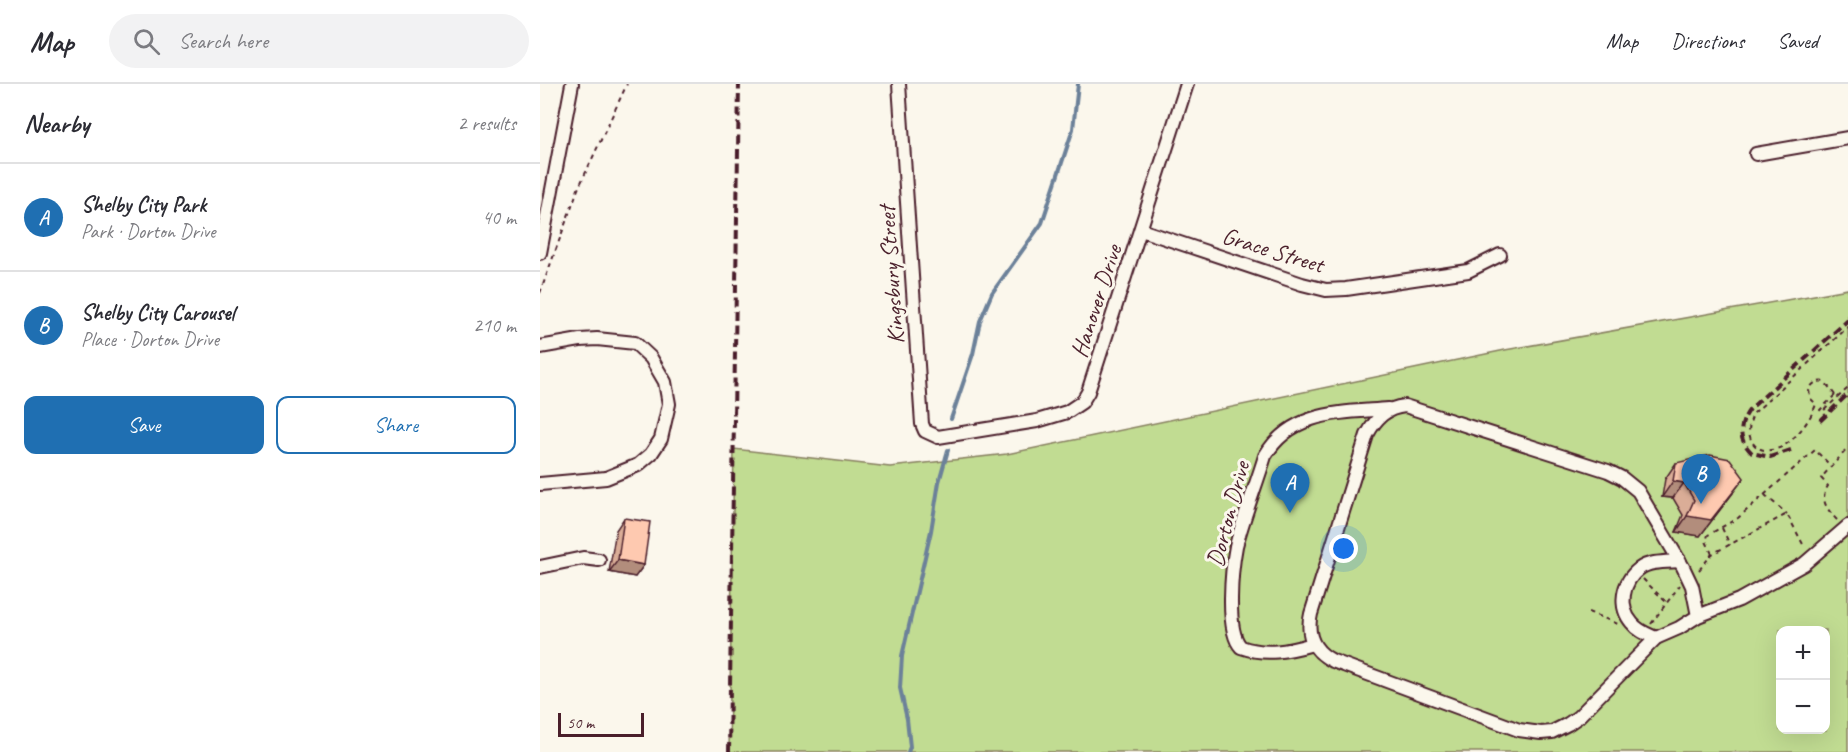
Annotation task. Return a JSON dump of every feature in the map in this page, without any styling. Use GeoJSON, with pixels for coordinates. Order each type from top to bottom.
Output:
{"type":"FeatureCollection","features":[{"type":"Feature","properties":{"kind":"street"},"geometry":{"type":"LineString","coordinates":[[540,253],[572,84]]}},
{"type":"Feature","properties":{"kind":"street","name":"Kingsbury Street"},"geometry":{"type":"LineString","coordinates":[[899,84],[922,424],[925,431],[938,438],[954,434]]}},
{"type":"Feature","properties":{"kind":"street","name":"Hanover Drive"},"geometry":{"type":"LineString","coordinates":[[954,434],[1037,421],[1068,412],[1082,402],[1088,392],[1187,84]]}},
{"type":"Feature","properties":{"kind":"street"},"geometry":{"type":"LineString","coordinates":[[1756,154],[1848,138]]}},
{"type":"Feature","properties":{"kind":"street","name":"Grace Street"},"geometry":{"type":"LineString","coordinates":[[1141,230],[1326,290],[1346,290],[1468,271],[1500,255]]}},
{"type":"Feature","properties":{"kind":"street"},"geometry":{"type":"LineString","coordinates":[[540,347],[597,339],[635,343],[651,358],[660,372],[665,382],[669,404],[661,439],[651,454],[638,465],[606,478],[540,484]]}},
{"type":"Feature","properties":{"kind":"street","name":"Dorton Drive"},"geometry":{"type":"LineString","coordinates":[[1313,644],[1264,653],[1241,647],[1237,643],[1232,625],[1232,580],[1236,546],[1265,456],[1272,444],[1287,432],[1314,417],[1405,406],[1608,471],[1622,478],[1638,491],[1680,561],[1692,586],[1698,616]]}},
{"type":"Feature","properties":{"kind":"street"},"geometry":{"type":"LineString","coordinates":[[1389,409],[1378,417],[1367,435],[1311,614],[1309,629],[1313,644],[1324,656],[1505,726],[1541,734],[1560,729],[1578,717],[1648,631]]}},
{"type":"Feature","properties":{"kind":"street"},"geometry":{"type":"LineString","coordinates":[[1680,561],[1652,564],[1636,572],[1626,584],[1623,602],[1627,616],[1648,631],[1679,628],[1698,616],[1739,600],[1810,558],[1847,527]]}},
{"type":"Feature","properties":{"kind":"street"},"geometry":{"type":"LineString","coordinates":[[540,567],[583,558],[599,560]]}},
{"type":"Feature","properties":{"kind":"path"},"geometry":{"type":"LineString","coordinates":[[540,293],[578,189],[627,84]]}},
{"type":"Feature","properties":{"kind":"path"},"geometry":{"type":"LineString","coordinates":[[1848,327],[1754,413],[1748,427],[1750,440],[1766,450],[1780,447],[1813,416],[1816,404],[1809,396],[1809,389],[1812,385],[1821,381],[1825,382],[1835,395],[1820,410],[1822,412],[1848,388]]}},
{"type":"Feature","properties":{"kind":"path"},"geometry":{"type":"LineString","coordinates":[[1847,527],[1827,509],[1823,500],[1828,486],[1821,478],[1848,448]]}},
{"type":"Feature","properties":{"kind":"path"},"geometry":{"type":"LineString","coordinates":[[1712,554],[1706,537],[1738,518],[1815,450],[1832,467]]}},
{"type":"Feature","properties":{"kind":"path"},"geometry":{"type":"LineString","coordinates":[[1765,495],[1787,514],[1810,558]]}},
{"type":"Feature","properties":{"kind":"path"},"geometry":{"type":"LineString","coordinates":[[1699,570],[1712,554],[1787,514]]}},
{"type":"Feature","properties":{"kind":"path"},"geometry":{"type":"LineString","coordinates":[[1722,528],[1730,545]]}},
{"type":"Feature","properties":{"kind":"path"},"geometry":{"type":"LineString","coordinates":[[1636,572],[1667,603]]}},
{"type":"Feature","properties":{"kind":"path"},"geometry":{"type":"LineString","coordinates":[[1588,612],[1623,626],[1648,631],[1684,581]]}},
{"type":"Feature","properties":{"kind":"green space"},"geometry":{"type":"Polygon","coordinates":[[[1848,289],[1848,752],[729,752],[734,449],[890,467],[1007,454],[1505,350],[1848,289]]]}},
{"type":"Feature","properties":{"kind":"building"},"geometry":{"type":"Polygon","coordinates":[[[1710,455],[1730,459],[1744,478],[1711,520],[1687,516],[1694,500],[1684,483],[1673,481],[1676,463],[1710,455]]]}},
{"type":"Feature","properties":{"kind":"building"},"geometry":{"type":"Polygon","coordinates":[[[624,518],[650,522],[644,565],[618,560],[624,518]]]}},
{"type":"Feature","properties":{"kind":"waterway"},"geometry":{"type":"LineString","coordinates":[[951,419],[973,354],[980,321],[992,293],[1042,223],[1073,129],[1078,84]]}},
{"type":"Feature","properties":{"kind":"waterway"},"geometry":{"type":"LineString","coordinates":[[908,752],[910,747],[907,719],[900,688],[902,656],[931,531],[939,482],[948,450]]}},
{"type":"Feature","properties":{"kind":"railway"},"geometry":{"type":"LineString","coordinates":[[729,752],[739,84]]}},
{"type":"Feature","properties":{"kind":"railway"},"geometry":{"type":"LineString","coordinates":[[1791,450],[1770,457],[1752,453],[1742,437],[1744,420],[1750,409],[1848,320]]}},
{"type":"Feature","properties":{"kind":"railway"},"geometry":{"type":"LineString","coordinates":[[1820,421],[1848,394]]}},
{"type":"Feature","properties":{"kind":"place","name":"Shelby City Carousel"},"geometry":{"type":"Point","coordinates":[1701,504]}},
{"type":"Feature","properties":{"kind":"place","name":"Shelby City Park"},"geometry":{"type":"Point","coordinates":[1290,513]}}]}
